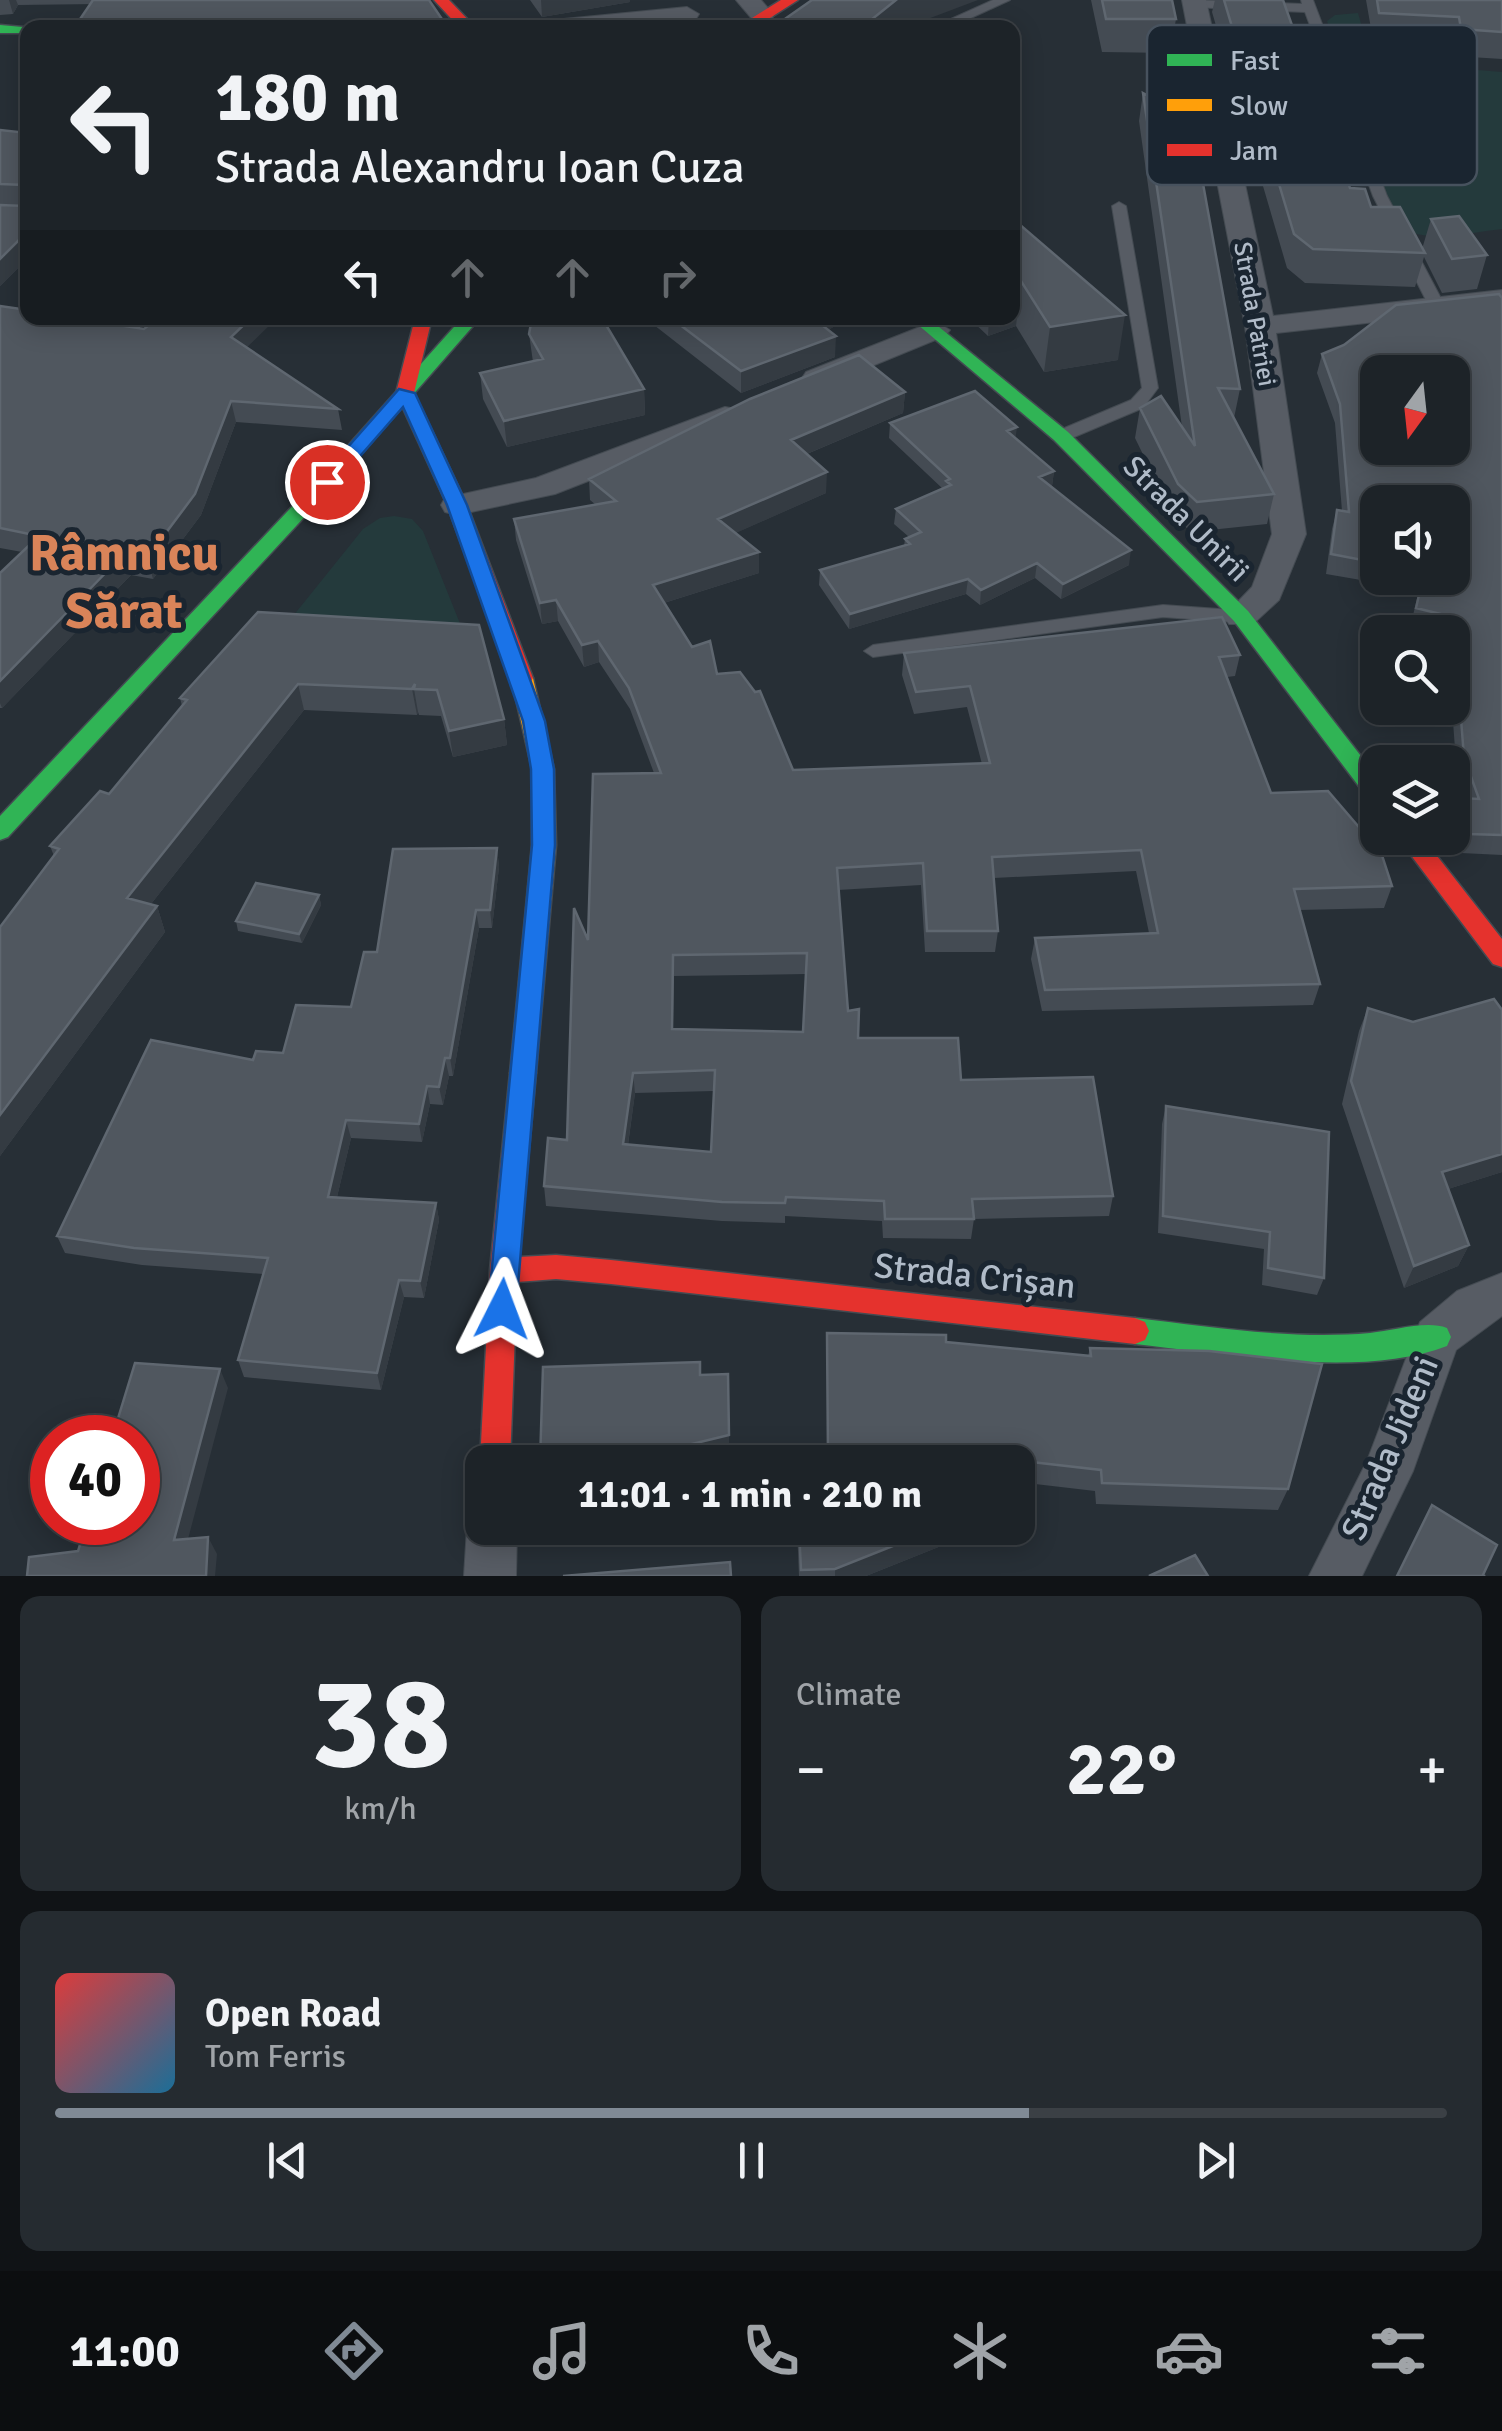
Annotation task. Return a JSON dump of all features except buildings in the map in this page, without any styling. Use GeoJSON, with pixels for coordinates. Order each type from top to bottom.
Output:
{"type":"FeatureCollection","features":[{"type":"Feature","properties":{"kind":"street"},"geometry":{"type":"LineString","coordinates":[[441,0],[461,20]]}},
{"type":"Feature","properties":{"kind":"street"},"geometry":{"type":"LineString","coordinates":[[751,14],[792,0]]}},
{"type":"Feature","properties":{"kind":"street"},"geometry":{"type":"LineString","coordinates":[[625,20],[687,14]]}},
{"type":"Feature","properties":{"kind":"street","name":"Strada Patriei"},"geometry":{"type":"LineString","coordinates":[[1231,185],[1260,326],[1289,534],[1267,592],[1241,616]]}},
{"type":"Feature","properties":{"kind":"street"},"geometry":{"type":"LineString","coordinates":[[1260,326],[1502,299]]}},
{"type":"Feature","properties":{"kind":"street"},"geometry":{"type":"LineString","coordinates":[[422,325],[406,393],[457,505],[523,681],[543,769],[544,845],[504,1270],[496,1445]]}},
{"type":"Feature","properties":{"kind":"street"},"geometry":{"type":"LineString","coordinates":[[0,831],[465,325]]}},
{"type":"Feature","properties":{"kind":"street"},"geometry":{"type":"LineString","coordinates":[[793,388],[925,325]]}},
{"type":"Feature","properties":{"kind":"street","name":"Strada Unirii"},"geometry":{"type":"LineString","coordinates":[[928,325],[1061,436],[1241,616],[1360,771]]}},
{"type":"Feature","properties":{"kind":"street"},"geometry":{"type":"LineString","coordinates":[[457,505],[544,487],[758,402]]}},
{"type":"Feature","properties":{"kind":"street"},"geometry":{"type":"LineString","coordinates":[[1423,855],[1502,957]]}},
{"type":"Feature","properties":{"kind":"street","name":"Strada Crișan"},"geometry":{"type":"LineString","coordinates":[[504,1270],[556,1267],[611,1272],[1315,1351],[1382,1349],[1437,1337]]}},
{"type":"Feature","properties":{"kind":"street","name":"Strada Jideni"},"geometry":{"type":"LineString","coordinates":[[1335,1576],[1388,1472],[1437,1337],[1474,1306],[1502,1294]]}},
{"type":"Feature","properties":{"kind":"street"},"geometry":{"type":"LineString","coordinates":[[490,1576],[491,1545]]}},
{"type":"Feature","properties":{"kind":"lane"},"geometry":{"type":"LineString","coordinates":[[956,20],[1004,0]]}},
{"type":"Feature","properties":{"kind":"lane"},"geometry":{"type":"LineString","coordinates":[[1194,2],[1308,4]]}},
{"type":"Feature","properties":{"kind":"lane"},"geometry":{"type":"LineString","coordinates":[[1376,185],[1437,306]]}},
{"type":"Feature","properties":{"kind":"lane"},"geometry":{"type":"LineString","coordinates":[[1061,436],[1137,404],[1150,388],[1119,206]]}},
{"type":"Feature","properties":{"kind":"lane"},"geometry":{"type":"LineString","coordinates":[[872,651],[1162,611],[1241,616]]}},
{"type":"Feature","properties":{"kind":"green space"},"geometry":{"type":"Polygon","coordinates":[[[1358,13],[1361,25],[1328,25],[1327,21],[1335,15],[1358,13]]]}},
{"type":"Feature","properties":{"kind":"green space"},"geometry":{"type":"Polygon","coordinates":[[[1477,70],[1502,72],[1502,229],[1429,236],[1403,229],[1391,221],[1379,185],[1477,185],[1477,70]]]}},
{"type":"Feature","properties":{"kind":"green space"},"geometry":{"type":"Polygon","coordinates":[[[380,518],[412,519],[423,531],[467,641],[281,631],[363,529],[380,518]]]}},
{"type":"Feature","properties":{"kind":"traffic: fast"},"geometry":{"type":"LineString","coordinates":[[0,29],[20,29]]}},
{"type":"Feature","properties":{"kind":"traffic: fast"},"geometry":{"type":"LineString","coordinates":[[0,831],[327,481],[465,325]]}},
{"type":"Feature","properties":{"kind":"traffic: fast"},"geometry":{"type":"LineString","coordinates":[[926,325],[1061,436],[1241,616],[1360,771]]}},
{"type":"Feature","properties":{"kind":"traffic: fast"},"geometry":{"type":"LineString","coordinates":[[1135,1331],[1324,1348],[1399,1344],[1437,1337]]}},
{"type":"Feature","properties":{"kind":"traffic: slow"},"geometry":{"type":"LineString","coordinates":[[522,678],[543,769],[544,845],[523,1073]]}},
{"type":"Feature","properties":{"kind":"traffic: jam"},"geometry":{"type":"LineString","coordinates":[[441,0],[461,20]]}},
{"type":"Feature","properties":{"kind":"traffic: jam"},"geometry":{"type":"LineString","coordinates":[[757,20],[791,0]]}},
{"type":"Feature","properties":{"kind":"traffic: jam"},"geometry":{"type":"LineString","coordinates":[[421,325],[405,393],[457,505],[522,678]]}},
{"type":"Feature","properties":{"kind":"traffic: jam"},"geometry":{"type":"LineString","coordinates":[[1423,855],[1502,957]]}},
{"type":"Feature","properties":{"kind":"traffic: jam"},"geometry":{"type":"LineString","coordinates":[[496,1445],[504,1270],[523,1073]]}},
{"type":"Feature","properties":{"kind":"traffic: jam"},"geometry":{"type":"LineString","coordinates":[[504,1270],[556,1267],[611,1272],[1135,1331]]}},
{"type":"Feature","properties":{"kind":"district","name":"Râmnicu Sărat"},"geometry":{"type":"Point","coordinates":[124,583]}},
{"type":"Feature","properties":{"kind":"route"},"geometry":{"type":"LineString","coordinates":[[327,482],[406,393],[457,505],[523,681],[534,721],[543,769],[544,845],[502,1309]]}}]}
